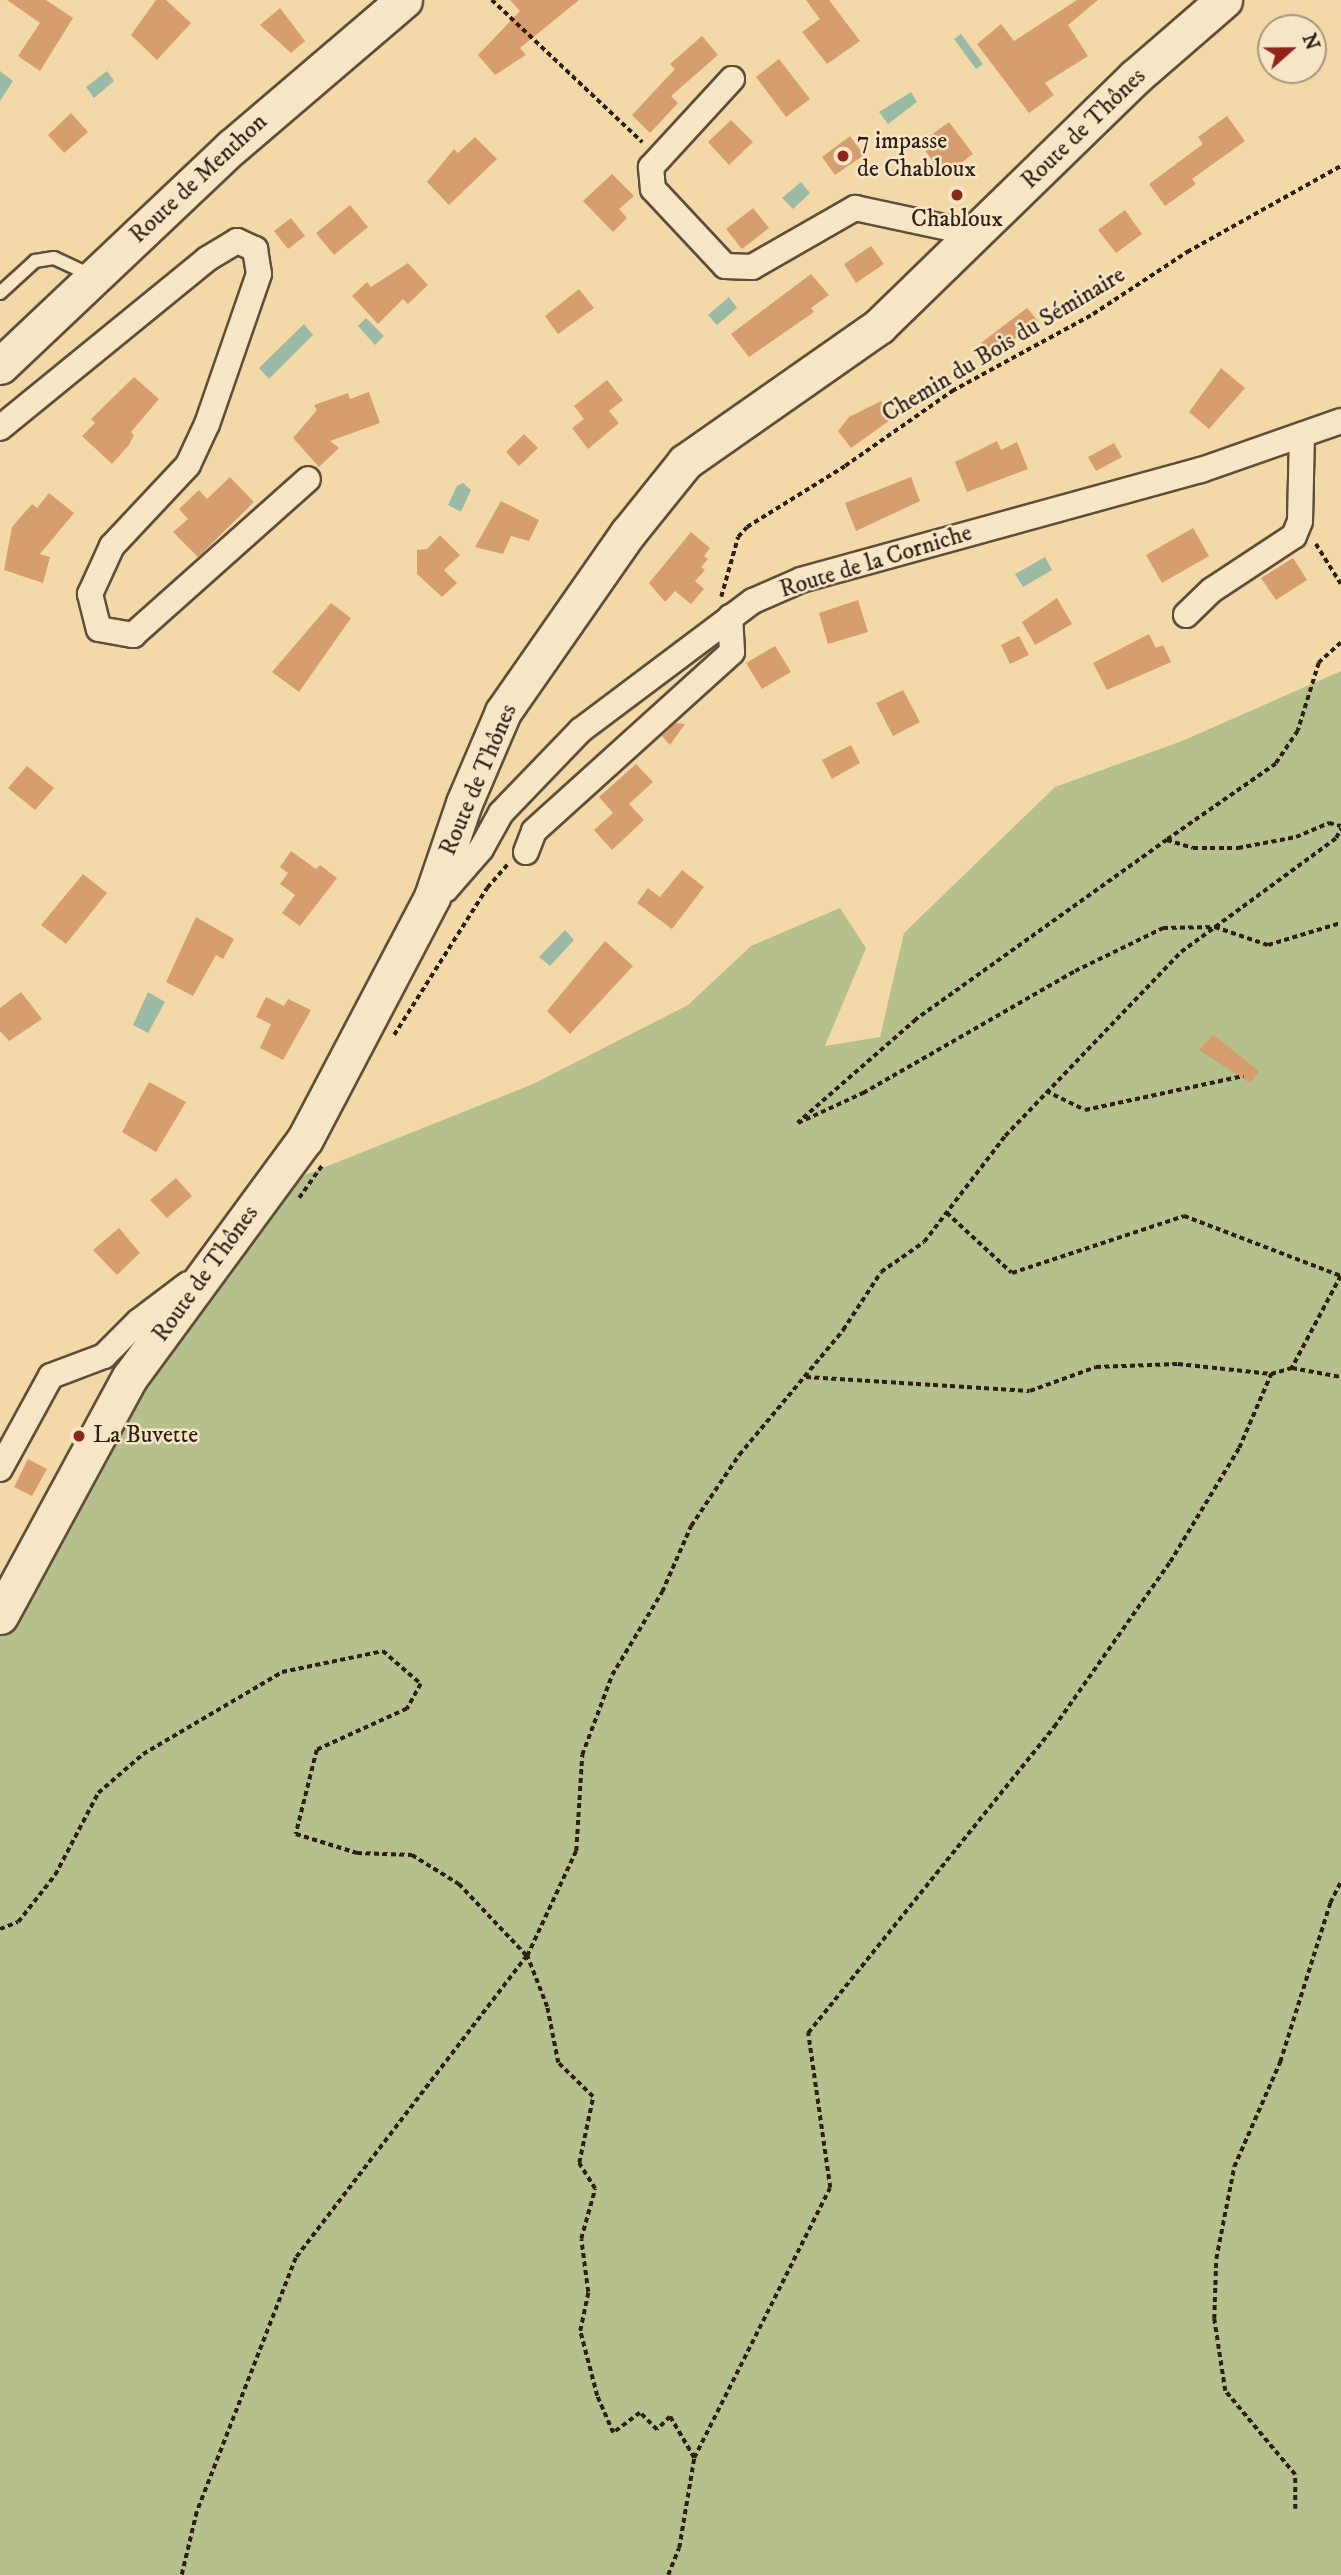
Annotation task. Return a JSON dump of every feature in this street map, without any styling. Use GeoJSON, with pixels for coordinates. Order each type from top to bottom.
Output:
{"type":"FeatureCollection","features":[{"type":"Feature","properties":{"kind":"main road","name":"Route de Menthon"},"geometry":{"type":"LineString","coordinates":[[0,366],[233,146],[404,0]]}},
{"type":"Feature","properties":{"kind":"main road","name":"Route de Thônes"},"geometry":{"type":"LineString","coordinates":[[0,1616],[123,1390],[304,1139],[432,897],[464,803],[503,712],[628,533],[677,472],[878,327],[1135,77],[1224,0]]}},
{"type":"Feature","properties":{"kind":"street"},"geometry":{"type":"LineString","coordinates":[[732,79],[651,167],[653,189],[725,266],[752,267],[855,208],[976,234]]}},
{"type":"Feature","properties":{"kind":"street"},"geometry":{"type":"LineString","coordinates":[[0,428],[206,259],[237,241],[256,249],[259,274],[206,424],[188,464],[113,545],[90,594],[99,629],[133,635],[307,479]]}},
{"type":"Feature","properties":{"kind":"street","name":"Route de la Corniche"},"geometry":{"type":"LineString","coordinates":[[432,897],[446,889],[481,849],[501,813],[580,730],[753,601],[801,580],[1201,470],[1341,421]]}},
{"type":"Feature","properties":{"kind":"street"},"geometry":{"type":"LineString","coordinates":[[1186,615],[1212,590],[1294,536],[1300,521],[1302,435]]}},
{"type":"Feature","properties":{"kind":"street"},"geometry":{"type":"LineString","coordinates":[[526,852],[534,831],[732,652],[723,623]]}},
{"type":"Feature","properties":{"kind":"street"},"geometry":{"type":"LineString","coordinates":[[0,1469],[51,1376],[104,1356],[139,1321],[211,1267]]}},
{"type":"Feature","properties":{"kind":"street"},"geometry":{"type":"LineString","coordinates":[[104,1356],[123,1390]]}},
{"type":"Feature","properties":{"kind":"lane"},"geometry":{"type":"LineString","coordinates":[[0,293],[35,261],[44,259],[54,258],[93,277]]}},
{"type":"Feature","properties":{"kind":"path"},"geometry":{"type":"LineString","coordinates":[[492,0],[659,158]]}},
{"type":"Feature","properties":{"kind":"path","name":"Chemin du Bois du Séminaire"},"geometry":{"type":"LineString","coordinates":[[723,623],[729,564],[747,527],[845,466],[952,391],[1093,314],[1186,251],[1341,166]]}},
{"type":"Feature","properties":{"kind":"path"},"geometry":{"type":"LineString","coordinates":[[1300,521],[1341,584]]}},
{"type":"Feature","properties":{"kind":"path"},"geometry":{"type":"LineString","coordinates":[[1341,643],[1319,663],[1298,731],[1276,764],[916,1020],[798,1122],[863,1093],[1075,971],[1163,928],[1215,927],[1268,945],[1341,923]]}},
{"type":"Feature","properties":{"kind":"path"},"geometry":{"type":"LineString","coordinates":[[182,2575],[197,2512],[296,2258],[527,1956],[576,1851],[582,1755],[612,1675],[662,1592],[691,1526],[740,1455],[806,1377],[881,1272],[924,1242],[988,1158],[1046,1091],[1181,952],[1336,838],[1341,827],[1329,823],[1296,837],[1238,848],[1193,848],[1167,840]]}},
{"type":"Feature","properties":{"kind":"path"},"geometry":{"type":"LineString","coordinates":[[1046,1091],[1085,1110],[1243,1076]]}},
{"type":"Feature","properties":{"kind":"path"},"geometry":{"type":"LineString","coordinates":[[947,1213],[1012,1273],[1184,1216],[1341,1276],[1292,1368]]}},
{"type":"Feature","properties":{"kind":"path"},"geometry":{"type":"LineString","coordinates":[[806,1377],[1030,1391],[1097,1367],[1178,1364],[1271,1374],[1292,1368],[1341,1377]]}},
{"type":"Feature","properties":{"kind":"path"},"geometry":{"type":"LineString","coordinates":[[668,2575],[679,2548],[694,2458],[830,2188],[808,2033],[1054,1727],[1177,1550],[1239,1448],[1271,1374]]}},
{"type":"Feature","properties":{"kind":"path"},"geometry":{"type":"LineString","coordinates":[[0,1929],[18,1922],[55,1875],[98,1793],[143,1754],[282,1672],[383,1651],[421,1684],[407,1709],[317,1750],[296,1833],[357,1853],[412,1855],[459,1884],[527,1956],[547,2007],[558,2063],[593,2097],[579,2163],[595,2189],[581,2239],[588,2292],[580,2330],[597,2396],[613,2433],[640,2413],[657,2430],[670,2417],[694,2458]]}},
{"type":"Feature","properties":{"kind":"path"},"geometry":{"type":"LineString","coordinates":[[1295,2509],[1296,2475],[1225,2391],[1214,2319],[1216,2259],[1234,2166],[1280,2062],[1330,1903],[1341,1881]]}},
{"type":"Feature","properties":{"kind":"green space"},"geometry":{"type":"Polygon","coordinates":[[[1341,671],[1341,2575],[0,2575],[0,1582],[14,1550],[300,1177],[533,1084],[688,1005],[751,946],[840,908],[866,948],[825,1046],[880,1037],[904,933],[1055,787],[1182,741],[1341,671]]]}},
{"type":"Feature","properties":{"kind":"shaded area"},"geometry":{"type":"Polygon","coordinates":[[[961,34],[983,64],[976,69],[954,39],[961,34]]]}},
{"type":"Feature","properties":{"kind":"shaded area"},"geometry":{"type":"Polygon","coordinates":[[[0,71],[13,81],[0,101],[0,71]]]}},
{"type":"Feature","properties":{"kind":"shaded area"},"geometry":{"type":"Polygon","coordinates":[[[107,71],[114,81],[94,98],[86,87],[107,71]]]}},
{"type":"Feature","properties":{"kind":"shaded area"},"geometry":{"type":"Polygon","coordinates":[[[911,92],[917,102],[888,124],[879,112],[911,92]]]}},
{"type":"Feature","properties":{"kind":"shaded area"},"geometry":{"type":"Polygon","coordinates":[[[801,182],[810,193],[793,209],[782,198],[801,182]]]}},
{"type":"Feature","properties":{"kind":"shaded area"},"geometry":{"type":"Polygon","coordinates":[[[729,297],[737,308],[717,325],[708,315],[729,297]]]}},
{"type":"Feature","properties":{"kind":"shaded area"},"geometry":{"type":"Polygon","coordinates":[[[366,318],[384,336],[375,345],[358,326],[366,318]]]}},
{"type":"Feature","properties":{"kind":"shaded area"},"geometry":{"type":"Polygon","coordinates":[[[304,324],[313,335],[269,379],[259,368],[304,324]]]}},
{"type":"Feature","properties":{"kind":"shaded area"},"geometry":{"type":"Polygon","coordinates":[[[463,483],[471,490],[461,512],[448,505],[457,486],[463,483]]]}},
{"type":"Feature","properties":{"kind":"shaded area"},"geometry":{"type":"Polygon","coordinates":[[[1045,557],[1052,570],[1023,587],[1015,574],[1045,557]]]}},
{"type":"Feature","properties":{"kind":"shaded area"},"geometry":{"type":"Polygon","coordinates":[[[565,930],[574,940],[550,966],[539,957],[565,930]]]}},
{"type":"Feature","properties":{"kind":"shaded area"},"geometry":{"type":"Polygon","coordinates":[[[148,992],[165,1002],[148,1033],[133,1025],[148,992]]]}},
{"type":"Feature","properties":{"kind":"building"},"geometry":{"type":"Polygon","coordinates":[[[7,0],[46,0],[73,18],[40,71],[18,56],[40,23],[7,0]]]}},
{"type":"Feature","properties":{"kind":"building"},"geometry":{"type":"Polygon","coordinates":[[[156,0],[166,0],[191,23],[157,60],[131,35],[156,0]]]}},
{"type":"Feature","properties":{"kind":"building"},"geometry":{"type":"Polygon","coordinates":[[[510,0],[579,0],[520,48],[526,55],[495,75],[478,55],[520,11],[510,0]]]}},
{"type":"Feature","properties":{"kind":"building"},"geometry":{"type":"Polygon","coordinates":[[[806,0],[829,0],[860,41],[827,64],[802,32],[820,19],[806,0]]]}},
{"type":"Feature","properties":{"kind":"building"},"geometry":{"type":"Polygon","coordinates":[[[1077,0],[1098,0],[1068,25],[1088,56],[1045,83],[1054,95],[1029,113],[977,44],[1001,24],[1014,41],[1077,0]]]}},
{"type":"Feature","properties":{"kind":"building"},"geometry":{"type":"Polygon","coordinates":[[[280,8],[305,41],[291,53],[260,25],[280,8]]]}},
{"type":"Feature","properties":{"kind":"building"},"geometry":{"type":"Polygon","coordinates":[[[702,36],[718,55],[671,96],[678,103],[650,133],[632,115],[675,69],[670,64],[702,36]]]}},
{"type":"Feature","properties":{"kind":"building"},"geometry":{"type":"Polygon","coordinates":[[[779,59],[810,99],[786,117],[756,77],[779,59]]]}},
{"type":"Feature","properties":{"kind":"building"},"geometry":{"type":"Polygon","coordinates":[[[71,113],[88,132],[64,153],[48,135],[71,113]]]}},
{"type":"Feature","properties":{"kind":"building"},"geometry":{"type":"Polygon","coordinates":[[[1227,116],[1245,141],[1192,179],[1196,184],[1165,206],[1149,184],[1203,144],[1198,137],[1227,116]]]}},
{"type":"Feature","properties":{"kind":"building"},"geometry":{"type":"Polygon","coordinates":[[[731,120],[753,142],[729,165],[708,142],[731,120]]]}},
{"type":"Feature","properties":{"kind":"building"},"geometry":{"type":"Polygon","coordinates":[[[949,122],[973,154],[943,176],[920,143],[949,122]]]}},
{"type":"Feature","properties":{"kind":"building","name":"7 impasse de Chabloux"},"geometry":{"type":"Polygon","coordinates":[[[850,136],[864,155],[835,175],[822,157],[850,136]]]}},
{"type":"Feature","properties":{"kind":"building"},"geometry":{"type":"Polygon","coordinates":[[[475,137],[497,159],[449,205],[427,182],[454,149],[458,153],[475,137]]]}},
{"type":"Feature","properties":{"kind":"building"},"geometry":{"type":"Polygon","coordinates":[[[612,174],[634,196],[619,209],[627,218],[613,232],[583,201],[612,174]]]}},
{"type":"Feature","properties":{"kind":"building"},"geometry":{"type":"Polygon","coordinates":[[[350,205],[368,227],[334,255],[316,233],[350,205]]]}},
{"type":"Feature","properties":{"kind":"building"},"geometry":{"type":"Polygon","coordinates":[[[753,208],[769,228],[742,249],[726,229],[753,208]]]}},
{"type":"Feature","properties":{"kind":"building"},"geometry":{"type":"Polygon","coordinates":[[[1125,210],[1142,234],[1116,253],[1098,230],[1125,210]]]}},
{"type":"Feature","properties":{"kind":"building"},"geometry":{"type":"Polygon","coordinates":[[[291,218],[305,236],[288,249],[274,231],[291,218]]]}},
{"type":"Feature","properties":{"kind":"building"},"geometry":{"type":"Polygon","coordinates":[[[871,246],[884,264],[856,283],[844,264],[871,246]]]}},
{"type":"Feature","properties":{"kind":"building"},"geometry":{"type":"Polygon","coordinates":[[[408,263],[428,285],[408,304],[403,299],[378,324],[352,296],[367,282],[371,287],[408,263]]]}},
{"type":"Feature","properties":{"kind":"building"},"geometry":{"type":"Polygon","coordinates":[[[811,274],[829,295],[811,308],[814,312],[749,357],[731,334],[811,274]]]}},
{"type":"Feature","properties":{"kind":"building"},"geometry":{"type":"Polygon","coordinates":[[[579,289],[594,308],[558,334],[545,316],[579,289]]]}},
{"type":"Feature","properties":{"kind":"building"},"geometry":{"type":"Polygon","coordinates":[[[1027,308],[1038,321],[991,357],[981,343],[1027,308]]]}},
{"type":"Feature","properties":{"kind":"building"},"geometry":{"type":"Polygon","coordinates":[[[1221,368],[1245,388],[1209,429],[1189,412],[1221,368]]]}},
{"type":"Feature","properties":{"kind":"building"},"geometry":{"type":"Polygon","coordinates":[[[134,377],[159,399],[131,432],[134,435],[129,445],[112,464],[82,436],[95,423],[91,419],[134,377]]]}},
{"type":"Feature","properties":{"kind":"building"},"geometry":{"type":"Polygon","coordinates":[[[607,380],[623,400],[609,411],[619,423],[588,449],[572,428],[584,419],[574,406],[607,380]]]}},
{"type":"Feature","properties":{"kind":"building"},"geometry":{"type":"Polygon","coordinates":[[[369,392],[380,423],[330,441],[339,448],[319,467],[293,438],[317,410],[314,405],[348,393],[350,399],[369,392]]]}},
{"type":"Feature","properties":{"kind":"building"},"geometry":{"type":"Polygon","coordinates":[[[881,401],[893,418],[851,448],[838,431],[849,417],[881,401]]]}},
{"type":"Feature","properties":{"kind":"building"},"geometry":{"type":"Polygon","coordinates":[[[524,434],[538,448],[519,466],[506,452],[524,434]]]}},
{"type":"Feature","properties":{"kind":"building"},"geometry":{"type":"Polygon","coordinates":[[[997,441],[1001,450],[1017,442],[1028,469],[967,492],[955,462],[997,441]]]}},
{"type":"Feature","properties":{"kind":"building"},"geometry":{"type":"Polygon","coordinates":[[[1114,443],[1122,457],[1096,471],[1088,457],[1114,443]]]}},
{"type":"Feature","properties":{"kind":"building"},"geometry":{"type":"Polygon","coordinates":[[[230,477],[254,502],[198,557],[173,532],[188,519],[179,509],[199,490],[207,499],[230,477]]]}},
{"type":"Feature","properties":{"kind":"building"},"geometry":{"type":"Polygon","coordinates":[[[911,477],[920,501],[856,531],[845,503],[911,477]]]}},
{"type":"Feature","properties":{"kind":"building"},"geometry":{"type":"Polygon","coordinates":[[[49,493],[74,513],[40,554],[50,557],[43,583],[4,570],[12,527],[32,504],[37,508],[49,493]]]}},
{"type":"Feature","properties":{"kind":"building"},"geometry":{"type":"Polygon","coordinates":[[[501,501],[539,520],[529,541],[511,536],[503,554],[475,547],[501,501]]]}},
{"type":"Feature","properties":{"kind":"building"},"geometry":{"type":"Polygon","coordinates":[[[1193,528],[1209,556],[1162,583],[1146,555],[1193,528]]]}},
{"type":"Feature","properties":{"kind":"building"},"geometry":{"type":"Polygon","coordinates":[[[691,532],[710,548],[704,556],[708,559],[701,567],[705,570],[695,581],[704,589],[691,604],[675,591],[665,602],[649,583],[691,532]]]}},
{"type":"Feature","properties":{"kind":"building"},"geometry":{"type":"Polygon","coordinates":[[[440,535],[460,555],[444,570],[457,583],[442,597],[417,574],[417,550],[427,549],[440,535]]]}},
{"type":"Feature","properties":{"kind":"building"},"geometry":{"type":"Polygon","coordinates":[[[1293,558],[1307,580],[1276,600],[1261,578],[1293,558]]]}},
{"type":"Feature","properties":{"kind":"building"},"geometry":{"type":"Polygon","coordinates":[[[1057,598],[1072,624],[1035,645],[1022,622],[1057,598]]]}},
{"type":"Feature","properties":{"kind":"building"},"geometry":{"type":"Polygon","coordinates":[[[858,600],[868,632],[828,644],[819,613],[858,600]]]}},
{"type":"Feature","properties":{"kind":"building"},"geometry":{"type":"Polygon","coordinates":[[[331,603],[351,618],[299,692],[272,672],[331,603]]]}},
{"type":"Feature","properties":{"kind":"building"},"geometry":{"type":"Polygon","coordinates":[[[1149,634],[1156,648],[1163,645],[1171,662],[1107,690],[1093,663],[1149,634]]]}},
{"type":"Feature","properties":{"kind":"building"},"geometry":{"type":"Polygon","coordinates":[[[1019,636],[1029,655],[1010,664],[1001,645],[1019,636]]]}},
{"type":"Feature","properties":{"kind":"building"},"geometry":{"type":"Polygon","coordinates":[[[775,646],[791,672],[762,689],[746,663],[775,646]]]}},
{"type":"Feature","properties":{"kind":"building"},"geometry":{"type":"Polygon","coordinates":[[[903,690],[920,722],[893,736],[876,703],[903,690]]]}},
{"type":"Feature","properties":{"kind":"building"},"geometry":{"type":"Polygon","coordinates":[[[676,723],[685,724],[670,745],[662,736],[676,723]]]}},
{"type":"Feature","properties":{"kind":"building"},"geometry":{"type":"Polygon","coordinates":[[[851,745],[860,763],[832,779],[822,760],[851,745]]]}},
{"type":"Feature","properties":{"kind":"building"},"geometry":{"type":"Polygon","coordinates":[[[636,764],[653,782],[629,804],[644,820],[612,850],[594,830],[613,813],[599,797],[636,764]]]}},
{"type":"Feature","properties":{"kind":"building"},"geometry":{"type":"Polygon","coordinates":[[[27,766],[54,788],[35,810],[8,788],[27,766]]]}},
{"type":"Feature","properties":{"kind":"building"},"geometry":{"type":"Polygon","coordinates":[[[291,851],[316,869],[320,865],[337,878],[300,926],[282,913],[295,895],[280,884],[288,873],[280,867],[291,851]]]}},
{"type":"Feature","properties":{"kind":"building"},"geometry":{"type":"Polygon","coordinates":[[[682,870],[704,887],[672,929],[637,903],[648,888],[660,897],[682,870]]]}},
{"type":"Feature","properties":{"kind":"building"},"geometry":{"type":"Polygon","coordinates":[[[83,874],[107,893],[66,944],[41,925],[83,874]]]}},
{"type":"Feature","properties":{"kind":"building"},"geometry":{"type":"Polygon","coordinates":[[[196,917],[234,939],[223,959],[216,955],[193,996],[166,982],[196,917]]]}},
{"type":"Feature","properties":{"kind":"building"},"geometry":{"type":"Polygon","coordinates":[[[605,941],[633,966],[570,1034],[547,1011],[605,941]]]}},
{"type":"Feature","properties":{"kind":"building"},"geometry":{"type":"Polygon","coordinates":[[[21,992],[42,1019],[9,1041],[0,1031],[0,1008],[21,992]]]}},
{"type":"Feature","properties":{"kind":"building"},"geometry":{"type":"Polygon","coordinates":[[[266,997],[284,1006],[288,999],[311,1010],[283,1060],[260,1048],[271,1024],[256,1017],[266,997]]]}},
{"type":"Feature","properties":{"kind":"building"},"geometry":{"type":"Polygon","coordinates":[[[1213,1035],[1259,1071],[1250,1083],[1199,1050],[1213,1035]]]}},
{"type":"Feature","properties":{"kind":"building"},"geometry":{"type":"Polygon","coordinates":[[[149,1082],[186,1102],[156,1152],[122,1132],[149,1082]]]}},
{"type":"Feature","properties":{"kind":"building"},"geometry":{"type":"Polygon","coordinates":[[[176,1178],[192,1196],[167,1218],[150,1200],[176,1178]]]}},
{"type":"Feature","properties":{"kind":"building"},"geometry":{"type":"Polygon","coordinates":[[[119,1228],[140,1253],[117,1275],[93,1250],[119,1228]]]}},
{"type":"Feature","properties":{"kind":"building"},"geometry":{"type":"Polygon","coordinates":[[[28,1459],[47,1469],[32,1496],[14,1487],[28,1459]]]}},
{"type":"Feature","properties":{"kind":"place","name":"7 impasse de Chabloux"},"geometry":{"type":"Point","coordinates":[843,156]}},
{"type":"Feature","properties":{"kind":"place","name":"Chabloux"},"geometry":{"type":"Point","coordinates":[957,195]}},
{"type":"Feature","properties":{"kind":"place","name":"La Buvette"},"geometry":{"type":"Point","coordinates":[79,1436]}}]}
